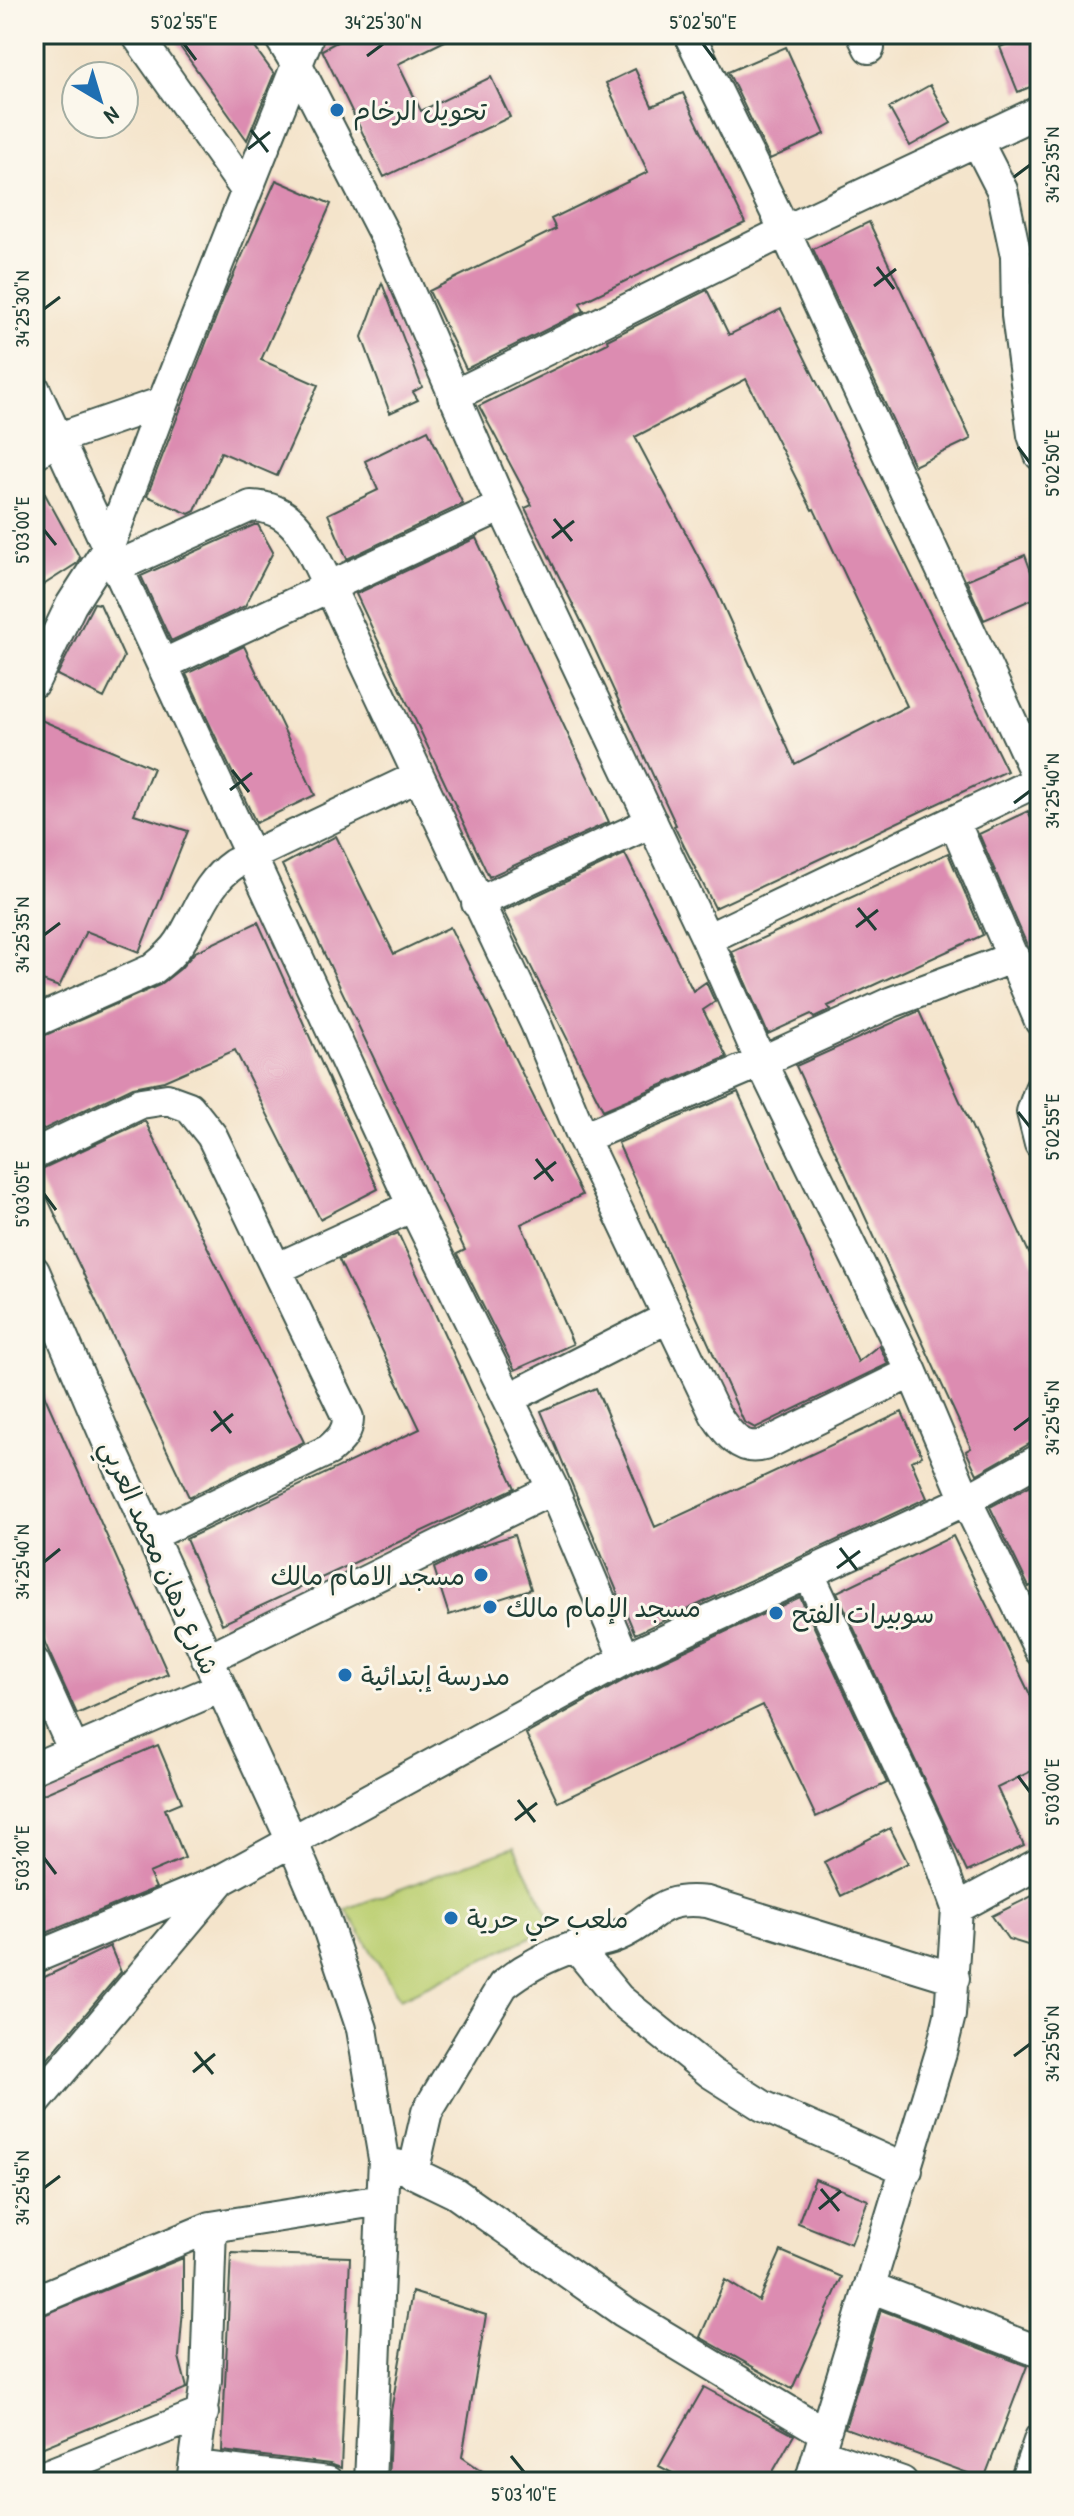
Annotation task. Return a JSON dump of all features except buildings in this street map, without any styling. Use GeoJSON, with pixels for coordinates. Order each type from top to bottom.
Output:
{"type":"FeatureCollection","features":[{"type":"Feature","properties":{"kind":"street"},"geometry":{"type":"LineString","coordinates":[[136,34],[246,190]]}},
{"type":"Feature","properties":{"kind":"street"},"geometry":{"type":"LineString","coordinates":[[278,34],[385,236],[502,506],[707,939],[761,1062],[912,1372],[966,1500],[1028,1595],[1040,1651]]}},
{"type":"Feature","properties":{"kind":"street"},"geometry":{"type":"LineString","coordinates":[[34,631],[71,605],[113,556],[163,402],[309,34]]}},
{"type":"Feature","properties":{"kind":"street"},"geometry":{"type":"LineString","coordinates":[[689,34],[785,231],[1040,781],[707,939]]}},
{"type":"Feature","properties":{"kind":"street"},"geometry":{"type":"LineString","coordinates":[[453,396],[785,231],[1040,111]]}},
{"type":"Feature","properties":{"kind":"street"},"geometry":{"type":"LineString","coordinates":[[977,141],[1002,190],[1016,256],[1017,315],[1033,435],[1040,455]]}},
{"type":"Feature","properties":{"kind":"street"},"geometry":{"type":"LineString","coordinates":[[34,388],[47,446],[113,556],[413,1206],[553,1489],[625,1659]]}},
{"type":"Feature","properties":{"kind":"street"},"geometry":{"type":"LineString","coordinates":[[47,446],[163,402]]}},
{"type":"Feature","properties":{"kind":"street"},"geometry":{"type":"LineString","coordinates":[[113,556],[251,506],[267,506],[288,516],[301,533],[330,588],[536,1024],[583,1138],[715,1414],[728,1433],[756,1447],[781,1438],[912,1372]]}},
{"type":"Feature","properties":{"kind":"street"},"geometry":{"type":"LineString","coordinates":[[164,664],[502,506]]}},
{"type":"Feature","properties":{"kind":"street"},"geometry":{"type":"LineString","coordinates":[[34,682],[71,605]]}},
{"type":"Feature","properties":{"kind":"street"},"geometry":{"type":"LineString","coordinates":[[34,1022],[153,969],[180,942],[209,887],[221,873],[250,856],[417,777]]}},
{"type":"Feature","properties":{"kind":"street"},"geometry":{"type":"LineString","coordinates":[[954,821],[1040,1021]]}},
{"type":"Feature","properties":{"kind":"street"},"geometry":{"type":"LineString","coordinates":[[477,903],[652,822]]}},
{"type":"Feature","properties":{"kind":"street"},"geometry":{"type":"LineString","coordinates":[[583,1138],[892,1002],[1014,957]]}},
{"type":"Feature","properties":{"kind":"street"},"geometry":{"type":"LineString","coordinates":[[1040,1089],[1032,1112],[1040,1144]]}},
{"type":"Feature","properties":{"kind":"street"},"geometry":{"type":"LineString","coordinates":[[34,1154],[141,1103],[167,1099],[189,1107],[212,1136],[348,1418],[343,1437],[329,1450],[152,1535]]}},
{"type":"Feature","properties":{"kind":"street"},"geometry":{"type":"LineString","coordinates":[[276,1269],[413,1206]]}},
{"type":"Feature","properties":{"kind":"street","name":"شارع دهان محمد العربي"},"geometry":{"type":"LineString","coordinates":[[34,1271],[219,1688],[292,1841],[329,1930],[362,2029],[384,2159],[370,2482]]}},
{"type":"Feature","properties":{"kind":"street"},"geometry":{"type":"LineString","coordinates":[[510,1398],[669,1317]]}},
{"type":"Feature","properties":{"kind":"street"},"geometry":{"type":"LineString","coordinates":[[34,1958],[223,1879],[625,1659],[966,1500],[1040,1459]]}},
{"type":"Feature","properties":{"kind":"street"},"geometry":{"type":"LineString","coordinates":[[207,1659],[553,1489]]}},
{"type":"Feature","properties":{"kind":"street"},"geometry":{"type":"LineString","coordinates":[[809,1574],[930,1833],[957,1908],[950,2015],[941,2052],[818,2456]]}},
{"type":"Feature","properties":{"kind":"street"},"geometry":{"type":"LineString","coordinates":[[34,1662],[74,1751]]}},
{"type":"Feature","properties":{"kind":"street"},"geometry":{"type":"LineString","coordinates":[[34,1768],[219,1688]]}},
{"type":"Feature","properties":{"kind":"street"},"geometry":{"type":"LineString","coordinates":[[957,1908],[1040,1863]]}},
{"type":"Feature","properties":{"kind":"street"},"geometry":{"type":"LineString","coordinates":[[34,2104],[223,1879]]}},
{"type":"Feature","properties":{"kind":"street"},"geometry":{"type":"LineString","coordinates":[[413,2173],[427,2112],[503,1985],[521,1970],[548,1956],[617,1936],[664,1906],[687,1900],[707,1902],[954,1978]]}},
{"type":"Feature","properties":{"kind":"street"},"geometry":{"type":"LineString","coordinates":[[576,1947],[619,1999],[711,2073],[763,2106],[907,2170]]}},
{"type":"Feature","properties":{"kind":"street"},"geometry":{"type":"LineString","coordinates":[[384,2159],[455,2193],[624,2312],[818,2456],[902,2482]]}},
{"type":"Feature","properties":{"kind":"street"},"geometry":{"type":"LineString","coordinates":[[34,2301],[211,2227],[382,2200]]}},
{"type":"Feature","properties":{"kind":"street"},"geometry":{"type":"LineString","coordinates":[[211,2227],[203,2413],[194,2474],[328,2482]]}},
{"type":"Feature","properties":{"kind":"street"},"geometry":{"type":"LineString","coordinates":[[870,2287],[1040,2352]]}},
{"type":"Feature","properties":{"kind":"street"},"geometry":{"type":"LineString","coordinates":[[34,2480],[203,2413]]}},
{"type":"Feature","properties":{"kind":"street"},"geometry":{"type":"LineString","coordinates":[[1025,2482],[1040,2438]]}},
{"type":"Feature","properties":{"kind":"green space","name":"ملعب حي حرية"},"geometry":{"type":"Polygon","coordinates":[[[514,1847],[554,1926],[400,1999],[346,1909],[514,1847]]]}},
{"type":"Feature","properties":{"kind":"place","name":"تحويل الرخام"},"geometry":{"type":"Point","coordinates":[337,110]}},
{"type":"Feature","properties":{"kind":"place","name":"مسجد الامام مالك"},"geometry":{"type":"Point","coordinates":[481,1575]}},
{"type":"Feature","properties":{"kind":"place","name":"مسجد الإمام مالك"},"geometry":{"type":"Point","coordinates":[490,1607]}},
{"type":"Feature","properties":{"kind":"place","name":"سوبيرات الفتح"},"geometry":{"type":"Point","coordinates":[776,1613]}},
{"type":"Feature","properties":{"kind":"place","name":"مدرسة إبتدائية"},"geometry":{"type":"Point","coordinates":[345,1675]}},
{"type":"Feature","properties":{"kind":"place","name":"ملعب حي حرية"},"geometry":{"type":"Point","coordinates":[451,1918]}}]}
